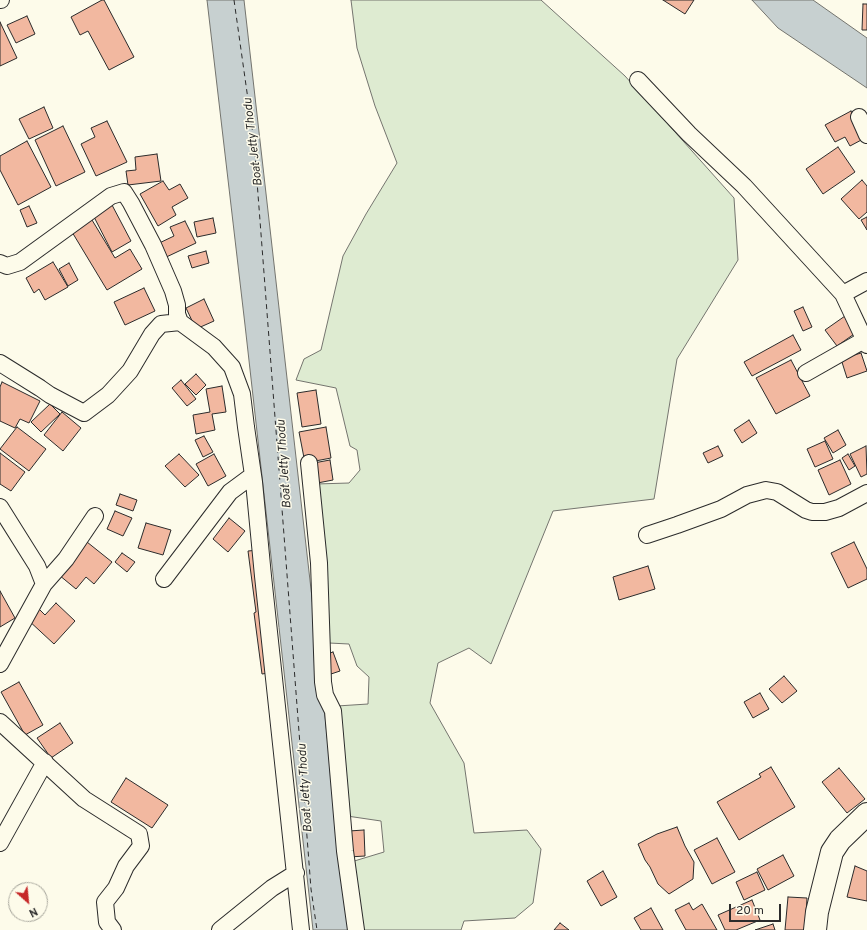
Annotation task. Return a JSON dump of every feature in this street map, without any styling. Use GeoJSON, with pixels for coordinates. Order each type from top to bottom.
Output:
{"type":"FeatureCollection","features":[{"type":"Feature","properties":{"kind":"main road"},"geometry":{"type":"LineString","coordinates":[[815,930],[817,912],[832,852],[840,840],[867,814]]}},
{"type":"Feature","properties":{"kind":"street"},"geometry":{"type":"LineString","coordinates":[[638,80],[689,134],[744,186],[843,294],[866,342],[806,373]]}},
{"type":"Feature","properties":{"kind":"street"},"geometry":{"type":"LineString","coordinates":[[859,117],[867,135]]}},
{"type":"Feature","properties":{"kind":"street"},"geometry":{"type":"LineString","coordinates":[[0,263],[7,266],[20,262],[111,196],[124,192],[153,244],[172,291],[180,322],[214,347],[232,367],[242,394],[253,475],[302,930]]}},
{"type":"Feature","properties":{"kind":"street"},"geometry":{"type":"LineString","coordinates":[[843,294],[867,281]]}},
{"type":"Feature","properties":{"kind":"street"},"geometry":{"type":"LineString","coordinates":[[0,363],[50,396],[84,413],[108,395],[130,371],[152,334],[161,324],[180,322]]}},
{"type":"Feature","properties":{"kind":"street"},"geometry":{"type":"LineString","coordinates":[[309,463],[319,563],[322,682],[325,696],[333,711],[345,851],[356,930]]}},
{"type":"Feature","properties":{"kind":"street"},"geometry":{"type":"LineString","coordinates":[[164,579],[230,492],[253,475]]}},
{"type":"Feature","properties":{"kind":"street"},"geometry":{"type":"LineString","coordinates":[[647,535],[721,509],[747,495],[766,490],[776,492],[812,512],[825,512],[839,508],[867,493]]}},
{"type":"Feature","properties":{"kind":"street"},"geometry":{"type":"LineString","coordinates":[[0,507],[37,566],[44,584]]}},
{"type":"Feature","properties":{"kind":"street"},"geometry":{"type":"LineString","coordinates":[[0,664],[44,584],[66,559],[96,516]]}},
{"type":"Feature","properties":{"kind":"street"},"geometry":{"type":"LineString","coordinates":[[0,722],[84,799],[139,834],[141,846],[126,866],[116,888],[105,902],[107,922],[113,930]]}},
{"type":"Feature","properties":{"kind":"street"},"geometry":{"type":"LineString","coordinates":[[0,843],[45,762]]}},
{"type":"Feature","properties":{"kind":"street"},"geometry":{"type":"LineString","coordinates":[[220,930],[272,888],[296,873]]}},
{"type":"Feature","properties":{"kind":"green space"},"geometry":{"type":"Polygon","coordinates":[[[351,0],[541,0],[625,76],[734,198],[738,260],[677,359],[654,499],[553,511],[491,664],[469,648],[438,663],[430,703],[464,763],[474,833],[527,830],[541,849],[533,903],[515,918],[464,921],[461,930],[360,930],[351,862],[384,852],[381,821],[347,816],[337,706],[368,704],[369,677],[357,666],[349,644],[329,643],[316,484],[349,483],[360,470],[357,450],[350,446],[336,388],[296,380],[304,359],[321,350],[343,256],[397,163],[375,106],[357,48],[351,0]]]}},
{"type":"Feature","properties":{"kind":"water","name":"Boat Jetty Thodu"},"geometry":{"type":"Polygon","coordinates":[[[207,0],[244,0],[348,930],[313,930],[207,0]]]}},
{"type":"Feature","properties":{"kind":"water"},"geometry":{"type":"Polygon","coordinates":[[[752,0],[813,0],[867,38],[867,88],[778,28],[752,0]]]}},
{"type":"Feature","properties":{"kind":"building"},"geometry":{"type":"Polygon","coordinates":[[[104,0],[134,57],[109,70],[88,31],[80,35],[71,17],[104,0]]]}},
{"type":"Feature","properties":{"kind":"building"},"geometry":{"type":"Polygon","coordinates":[[[663,0],[694,0],[685,14],[663,0]]]}},
{"type":"Feature","properties":{"kind":"building"},"geometry":{"type":"Polygon","coordinates":[[[863,4],[867,4],[867,30],[862,30],[863,4]]]}},
{"type":"Feature","properties":{"kind":"building"},"geometry":{"type":"Polygon","coordinates":[[[27,16],[35,34],[16,43],[7,25],[27,16]]]}},
{"type":"Feature","properties":{"kind":"building"},"geometry":{"type":"Polygon","coordinates":[[[0,22],[17,58],[0,66],[0,22]]]}},
{"type":"Feature","properties":{"kind":"building"},"geometry":{"type":"Polygon","coordinates":[[[44,107],[53,128],[29,139],[19,119],[44,107]]]}},
{"type":"Feature","properties":{"kind":"building"},"geometry":{"type":"Polygon","coordinates":[[[851,111],[865,138],[850,146],[845,137],[835,142],[825,125],[851,111]]]}},
{"type":"Feature","properties":{"kind":"building"},"geometry":{"type":"Polygon","coordinates":[[[107,121],[127,162],[96,176],[81,144],[95,137],[91,128],[107,121]]]}},
{"type":"Feature","properties":{"kind":"building"},"geometry":{"type":"Polygon","coordinates":[[[63,126],[85,172],[56,186],[35,140],[63,126]]]}},
{"type":"Feature","properties":{"kind":"building"},"geometry":{"type":"Polygon","coordinates":[[[27,141],[51,187],[18,205],[0,170],[0,156],[27,141]]]}},
{"type":"Feature","properties":{"kind":"building"},"geometry":{"type":"Polygon","coordinates":[[[838,147],[855,172],[823,194],[806,169],[838,147]]]}},
{"type":"Feature","properties":{"kind":"building"},"geometry":{"type":"Polygon","coordinates":[[[157,154],[161,181],[128,185],[126,171],[136,170],[135,157],[157,154]]]}},
{"type":"Feature","properties":{"kind":"building"},"geometry":{"type":"Polygon","coordinates":[[[862,180],[867,186],[867,212],[859,219],[841,199],[862,180]]]}},
{"type":"Feature","properties":{"kind":"building"},"geometry":{"type":"Polygon","coordinates":[[[163,181],[169,190],[180,184],[188,198],[172,207],[176,215],[158,226],[140,194],[163,181]]]}},
{"type":"Feature","properties":{"kind":"building"},"geometry":{"type":"Polygon","coordinates":[[[112,205],[131,241],[112,252],[93,215],[112,205]]]}},
{"type":"Feature","properties":{"kind":"building"},"geometry":{"type":"Polygon","coordinates":[[[29,206],[37,223],[27,227],[20,210],[29,206]]]}},
{"type":"Feature","properties":{"kind":"building"},"geometry":{"type":"Polygon","coordinates":[[[89,215],[115,258],[130,249],[142,269],[107,290],[69,227],[89,215]]]}},
{"type":"Feature","properties":{"kind":"building"},"geometry":{"type":"Polygon","coordinates":[[[867,217],[867,230],[861,220],[867,217]]]}},
{"type":"Feature","properties":{"kind":"building"},"geometry":{"type":"Polygon","coordinates":[[[213,218],[216,233],[197,237],[194,222],[213,218]]]}},
{"type":"Feature","properties":{"kind":"building"},"geometry":{"type":"Polygon","coordinates":[[[185,221],[196,243],[160,260],[153,246],[174,236],[170,227],[185,221]]]}},
{"type":"Feature","properties":{"kind":"building"},"geometry":{"type":"Polygon","coordinates":[[[206,251],[209,263],[192,268],[188,256],[206,251]]]}},
{"type":"Feature","properties":{"kind":"building"},"geometry":{"type":"Polygon","coordinates":[[[53,262],[68,287],[45,300],[39,289],[34,293],[26,278],[53,262]]]}},
{"type":"Feature","properties":{"kind":"building"},"geometry":{"type":"Polygon","coordinates":[[[69,263],[78,280],[68,286],[59,269],[69,263]]]}},
{"type":"Feature","properties":{"kind":"building"},"geometry":{"type":"Polygon","coordinates":[[[144,288],[155,311],[125,325],[114,302],[144,288]]]}},
{"type":"Feature","properties":{"kind":"building"},"geometry":{"type":"Polygon","coordinates":[[[204,299],[214,321],[196,329],[186,308],[204,299]]]}},
{"type":"Feature","properties":{"kind":"building"},"geometry":{"type":"Polygon","coordinates":[[[803,307],[812,327],[803,331],[794,311],[803,307]]]}},
{"type":"Feature","properties":{"kind":"building"},"geometry":{"type":"Polygon","coordinates":[[[845,316],[857,332],[837,346],[825,330],[845,316]]]}},
{"type":"Feature","properties":{"kind":"building"},"geometry":{"type":"Polygon","coordinates":[[[793,335],[801,350],[752,376],[744,362],[793,335]]]}},
{"type":"Feature","properties":{"kind":"building"},"geometry":{"type":"Polygon","coordinates":[[[861,353],[867,371],[847,378],[841,359],[861,353]]]}},
{"type":"Feature","properties":{"kind":"building"},"geometry":{"type":"Polygon","coordinates":[[[791,360],[810,396],[776,414],[756,378],[791,360]]]}},
{"type":"Feature","properties":{"kind":"building"},"geometry":{"type":"Polygon","coordinates":[[[196,374],[206,385],[196,395],[185,384],[196,374]]]}},
{"type":"Feature","properties":{"kind":"building"},"geometry":{"type":"Polygon","coordinates":[[[181,380],[196,399],[187,406],[172,388],[181,380]]]}},
{"type":"Feature","properties":{"kind":"building"},"geometry":{"type":"Polygon","coordinates":[[[2,382],[40,401],[29,423],[20,419],[15,428],[0,421],[0,387],[2,382]]]}},
{"type":"Feature","properties":{"kind":"building"},"geometry":{"type":"Polygon","coordinates":[[[222,386],[226,412],[212,414],[215,430],[196,434],[193,415],[210,412],[206,389],[222,386]]]}},
{"type":"Feature","properties":{"kind":"building"},"geometry":{"type":"Polygon","coordinates":[[[316,390],[321,424],[302,427],[297,393],[316,390]]]}},
{"type":"Feature","properties":{"kind":"building"},"geometry":{"type":"Polygon","coordinates":[[[50,404],[60,414],[41,432],[31,422],[50,404]]]}},
{"type":"Feature","properties":{"kind":"building"},"geometry":{"type":"Polygon","coordinates":[[[62,412],[81,428],[63,451],[44,435],[62,412]]]}},
{"type":"Feature","properties":{"kind":"building"},"geometry":{"type":"Polygon","coordinates":[[[749,420],[757,433],[742,443],[734,430],[749,420]]]}},
{"type":"Feature","properties":{"kind":"building"},"geometry":{"type":"Polygon","coordinates":[[[17,427],[46,449],[29,471],[0,449],[17,427]]]}},
{"type":"Feature","properties":{"kind":"building"},"geometry":{"type":"Polygon","coordinates":[[[326,427],[331,458],[305,463],[299,432],[326,427]]]}},
{"type":"Feature","properties":{"kind":"building"},"geometry":{"type":"Polygon","coordinates":[[[838,430],[846,445],[833,453],[824,438],[838,430]]]}},
{"type":"Feature","properties":{"kind":"building"},"geometry":{"type":"Polygon","coordinates":[[[204,436],[213,452],[203,457],[195,440],[204,436]]]}},
{"type":"Feature","properties":{"kind":"building"},"geometry":{"type":"Polygon","coordinates":[[[825,441],[833,459],[815,467],[807,449],[825,441]]]}},
{"type":"Feature","properties":{"kind":"building"},"geometry":{"type":"Polygon","coordinates":[[[718,446],[723,456],[708,463],[703,453],[718,446]]]}},
{"type":"Feature","properties":{"kind":"building"},"geometry":{"type":"Polygon","coordinates":[[[866,446],[867,474],[861,477],[850,454],[866,446]]]}},
{"type":"Feature","properties":{"kind":"building"},"geometry":{"type":"Polygon","coordinates":[[[0,453],[25,472],[11,491],[0,484],[0,453]]]}},
{"type":"Feature","properties":{"kind":"building"},"geometry":{"type":"Polygon","coordinates":[[[179,454],[199,475],[185,487],[165,466],[179,454]]]}},
{"type":"Feature","properties":{"kind":"building"},"geometry":{"type":"Polygon","coordinates":[[[214,454],[226,476],[208,486],[196,464],[214,454]]]}},
{"type":"Feature","properties":{"kind":"building"},"geometry":{"type":"Polygon","coordinates":[[[848,454],[855,466],[849,470],[842,458],[848,454]]]}},
{"type":"Feature","properties":{"kind":"building"},"geometry":{"type":"Polygon","coordinates":[[[330,460],[333,480],[307,485],[303,465],[330,460]]]}},
{"type":"Feature","properties":{"kind":"building"},"geometry":{"type":"Polygon","coordinates":[[[840,460],[851,484],[829,495],[818,470],[840,460]]]}},
{"type":"Feature","properties":{"kind":"building"},"geometry":{"type":"Polygon","coordinates":[[[120,494],[137,500],[133,511],[116,505],[120,494]]]}},
{"type":"Feature","properties":{"kind":"building"},"geometry":{"type":"Polygon","coordinates":[[[115,511],[132,518],[123,536],[107,529],[115,511]]]}},
{"type":"Feature","properties":{"kind":"building"},"geometry":{"type":"Polygon","coordinates":[[[229,518],[245,531],[228,552],[213,539],[229,518]]]}},
{"type":"Feature","properties":{"kind":"building"},"geometry":{"type":"Polygon","coordinates":[[[146,523],[171,530],[163,555],[138,548],[146,523]]]}},
{"type":"Feature","properties":{"kind":"building"},"geometry":{"type":"Polygon","coordinates":[[[87,542],[112,562],[94,584],[86,577],[76,589],[59,575],[87,542]]]}},
{"type":"Feature","properties":{"kind":"building"},"geometry":{"type":"Polygon","coordinates":[[[854,542],[867,569],[867,579],[848,588],[831,553],[854,542]]]}},
{"type":"Feature","properties":{"kind":"building"},"geometry":{"type":"Polygon","coordinates":[[[259,550],[275,672],[262,674],[248,551],[259,550]]]}},
{"type":"Feature","properties":{"kind":"building"},"geometry":{"type":"Polygon","coordinates":[[[122,553],[135,562],[127,572],[115,562],[122,553]]]}},
{"type":"Feature","properties":{"kind":"building"},"geometry":{"type":"Polygon","coordinates":[[[648,566],[655,589],[619,600],[613,577],[648,566]]]}},
{"type":"Feature","properties":{"kind":"building"},"geometry":{"type":"Polygon","coordinates":[[[0,591],[15,618],[0,627],[0,591]]]}},
{"type":"Feature","properties":{"kind":"building"},"geometry":{"type":"Polygon","coordinates":[[[56,603],[75,621],[54,644],[27,619],[38,608],[45,615],[56,603]]]}},
{"type":"Feature","properties":{"kind":"building"},"geometry":{"type":"Polygon","coordinates":[[[333,652],[340,671],[322,677],[316,658],[333,652]]]}},
{"type":"Feature","properties":{"kind":"building"},"geometry":{"type":"Polygon","coordinates":[[[784,676],[797,691],[782,703],[769,689],[784,676]]]}},
{"type":"Feature","properties":{"kind":"building"},"geometry":{"type":"Polygon","coordinates":[[[19,682],[43,725],[25,735],[1,692],[19,682]]]}},
{"type":"Feature","properties":{"kind":"building"},"geometry":{"type":"Polygon","coordinates":[[[760,693],[769,709],[753,718],[744,702],[760,693]]]}},
{"type":"Feature","properties":{"kind":"building"},"geometry":{"type":"Polygon","coordinates":[[[60,723],[73,743],[51,758],[37,738],[60,723]]]}},
{"type":"Feature","properties":{"kind":"building"},"geometry":{"type":"Polygon","coordinates":[[[771,767],[795,807],[739,840],[717,802],[761,777],[759,774],[771,767]]]}},
{"type":"Feature","properties":{"kind":"building"},"geometry":{"type":"Polygon","coordinates":[[[839,768],[865,799],[847,813],[822,782],[839,768]]]}},
{"type":"Feature","properties":{"kind":"building"},"geometry":{"type":"Polygon","coordinates":[[[126,778],[168,805],[152,828],[111,802],[126,778]]]}},
{"type":"Feature","properties":{"kind":"building"},"geometry":{"type":"Polygon","coordinates":[[[677,827],[694,862],[693,879],[669,894],[658,884],[638,844],[657,834],[677,827]]]}},
{"type":"Feature","properties":{"kind":"building"},"geometry":{"type":"Polygon","coordinates":[[[364,830],[365,856],[349,857],[349,831],[364,830]]]}},
{"type":"Feature","properties":{"kind":"building"},"geometry":{"type":"Polygon","coordinates":[[[717,838],[735,872],[712,884],[694,850],[717,838]]]}},
{"type":"Feature","properties":{"kind":"building"},"geometry":{"type":"Polygon","coordinates":[[[783,855],[794,876],[768,890],[757,869],[783,855]]]}},
{"type":"Feature","properties":{"kind":"building"},"geometry":{"type":"Polygon","coordinates":[[[855,866],[867,871],[867,901],[847,897],[855,866]]]}},
{"type":"Feature","properties":{"kind":"building"},"geometry":{"type":"Polygon","coordinates":[[[603,871],[617,897],[601,906],[587,881],[603,871]]]}},
{"type":"Feature","properties":{"kind":"building"},"geometry":{"type":"Polygon","coordinates":[[[757,872],[765,890],[744,900],[736,882],[757,872]]]}},
{"type":"Feature","properties":{"kind":"building"},"geometry":{"type":"Polygon","coordinates":[[[788,897],[807,898],[805,930],[785,930],[788,897]]]}},
{"type":"Feature","properties":{"kind":"building"},"geometry":{"type":"Polygon","coordinates":[[[752,900],[760,920],[736,930],[725,930],[718,915],[752,900]]]}},
{"type":"Feature","properties":{"kind":"building"},"geometry":{"type":"Polygon","coordinates":[[[689,903],[693,910],[702,904],[717,930],[686,930],[675,910],[689,903]]]}},
{"type":"Feature","properties":{"kind":"building"},"geometry":{"type":"Polygon","coordinates":[[[651,908],[663,930],[641,930],[634,918],[651,908]]]}},
{"type":"Feature","properties":{"kind":"building"},"geometry":{"type":"Polygon","coordinates":[[[560,923],[569,930],[554,930],[560,923]]]}},
{"type":"Feature","properties":{"kind":"building"},"geometry":{"type":"Polygon","coordinates":[[[773,924],[775,930],[755,930],[773,924]]]}},
{"type":"Feature","properties":{"kind":"ferry route"},"geometry":{"type":"LineString","coordinates":[[234,0],[254,142],[311,889],[317,930]]}}]}
